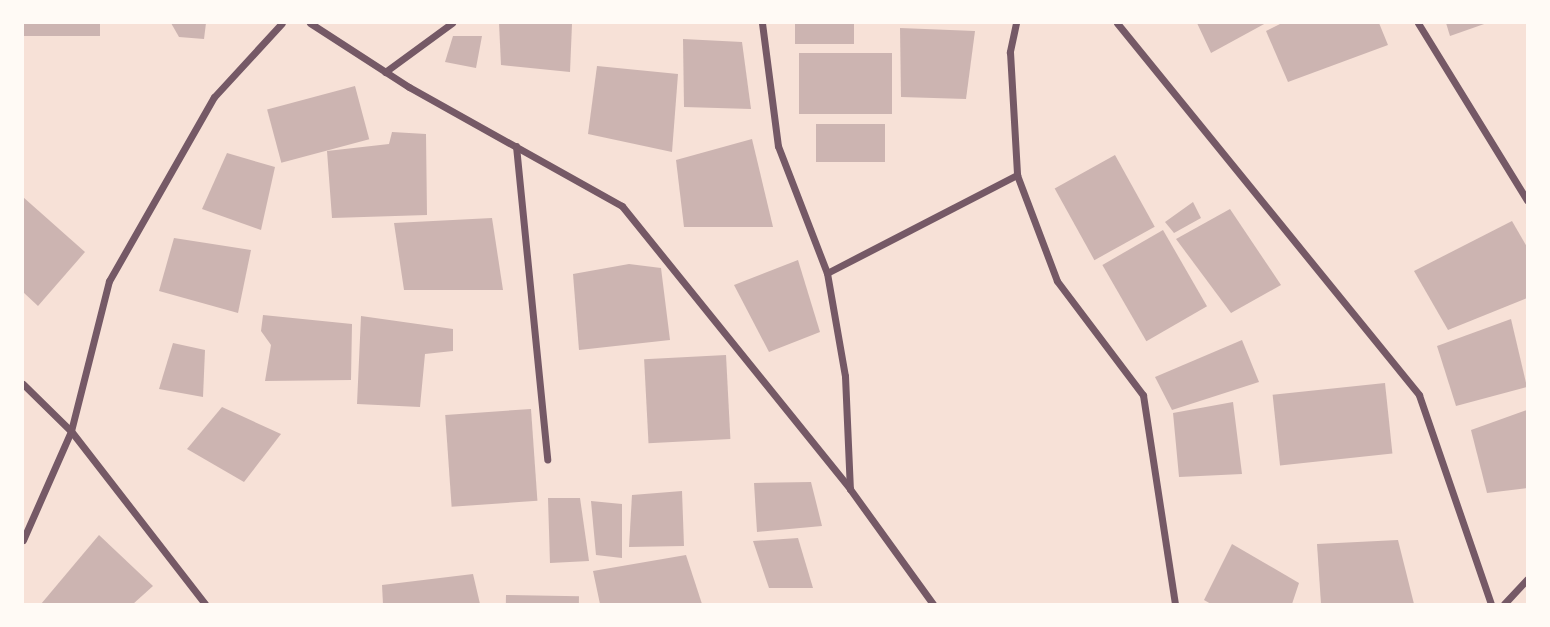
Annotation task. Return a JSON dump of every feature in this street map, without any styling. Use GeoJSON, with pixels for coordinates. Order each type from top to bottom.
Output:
{"type":"FeatureCollection","features":[{"type":"Feature","properties":{"kind":"street"},"geometry":{"type":"LineString","coordinates":[[23,540],[71,431],[110,281],[214,97],[282,23]]}},
{"type":"Feature","properties":{"kind":"street"},"geometry":{"type":"LineString","coordinates":[[310,23],[385,72],[621,206],[850,489],[933,604]]}},
{"type":"Feature","properties":{"kind":"street"},"geometry":{"type":"LineString","coordinates":[[385,72],[452,23]]}},
{"type":"Feature","properties":{"kind":"street"},"geometry":{"type":"LineString","coordinates":[[762,23],[778,146],[827,273],[845,376],[850,489]]}},
{"type":"Feature","properties":{"kind":"street"},"geometry":{"type":"LineString","coordinates":[[1016,23],[1010,52],[1017,175],[1058,281],[1143,395],[1175,604]]}},
{"type":"Feature","properties":{"kind":"street"},"geometry":{"type":"LineString","coordinates":[[1117,23],[1419,395],[1491,604]]}},
{"type":"Feature","properties":{"kind":"street"},"geometry":{"type":"LineString","coordinates":[[1418,23],[1527,200]]}},
{"type":"Feature","properties":{"kind":"street"},"geometry":{"type":"LineString","coordinates":[[516,146],[547,458]]}},
{"type":"Feature","properties":{"kind":"street"},"geometry":{"type":"LineString","coordinates":[[827,273],[1017,175]]}},
{"type":"Feature","properties":{"kind":"street"},"geometry":{"type":"LineString","coordinates":[[23,384],[71,431],[205,604]]}},
{"type":"Feature","properties":{"kind":"street"},"geometry":{"type":"LineString","coordinates":[[1504,604],[1527,579]]}},
{"type":"Feature","properties":{"kind":"building"},"geometry":{"type":"Polygon","coordinates":[[[23,23],[100,23],[100,36],[23,36],[23,23]]]}},
{"type":"Feature","properties":{"kind":"building"},"geometry":{"type":"Polygon","coordinates":[[[171,23],[206,23],[204,39],[179,37],[171,23]]]}},
{"type":"Feature","properties":{"kind":"building"},"geometry":{"type":"Polygon","coordinates":[[[499,23],[572,24],[570,72],[501,65],[499,23]]]}},
{"type":"Feature","properties":{"kind":"building"},"geometry":{"type":"Polygon","coordinates":[[[795,23],[854,23],[854,44],[795,44],[795,23]]]}},
{"type":"Feature","properties":{"kind":"building"},"geometry":{"type":"Polygon","coordinates":[[[1197,23],[1266,23],[1211,53],[1197,23]]]}},
{"type":"Feature","properties":{"kind":"building"},"geometry":{"type":"Polygon","coordinates":[[[1282,23],[1379,23],[1388,45],[1288,82],[1266,31],[1282,23]]]}},
{"type":"Feature","properties":{"kind":"building"},"geometry":{"type":"Polygon","coordinates":[[[1446,23],[1487,23],[1450,36],[1446,23]]]}},
{"type":"Feature","properties":{"kind":"building"},"geometry":{"type":"Polygon","coordinates":[[[900,28],[975,31],[966,99],[901,97],[900,28]]]}},
{"type":"Feature","properties":{"kind":"building"},"geometry":{"type":"Polygon","coordinates":[[[453,36],[482,36],[476,68],[445,62],[453,36]]]}},
{"type":"Feature","properties":{"kind":"building"},"geometry":{"type":"Polygon","coordinates":[[[683,39],[742,42],[751,109],[684,107],[683,39]]]}},
{"type":"Feature","properties":{"kind":"building"},"geometry":{"type":"Polygon","coordinates":[[[799,53],[892,53],[892,114],[799,114],[799,53]]]}},
{"type":"Feature","properties":{"kind":"building"},"geometry":{"type":"Polygon","coordinates":[[[597,66],[678,74],[672,152],[588,134],[597,66]]]}},
{"type":"Feature","properties":{"kind":"building"},"geometry":{"type":"Polygon","coordinates":[[[355,86],[369,139],[281,163],[267,110],[355,86]]]}},
{"type":"Feature","properties":{"kind":"building"},"geometry":{"type":"Polygon","coordinates":[[[816,124],[885,124],[885,162],[816,162],[816,124]]]}},
{"type":"Feature","properties":{"kind":"building"},"geometry":{"type":"Polygon","coordinates":[[[392,132],[426,134],[427,215],[332,218],[327,151],[389,144],[392,132]]]}},
{"type":"Feature","properties":{"kind":"building"},"geometry":{"type":"Polygon","coordinates":[[[752,139],[773,227],[684,227],[676,160],[752,139]]]}},
{"type":"Feature","properties":{"kind":"building"},"geometry":{"type":"Polygon","coordinates":[[[227,153],[275,167],[261,230],[202,209],[227,153]]]}},
{"type":"Feature","properties":{"kind":"building"},"geometry":{"type":"Polygon","coordinates":[[[1115,155],[1155,227],[1094,260],[1055,188],[1115,155]]]}},
{"type":"Feature","properties":{"kind":"building"},"geometry":{"type":"Polygon","coordinates":[[[23,197],[85,252],[38,306],[23,292],[23,197]]]}},
{"type":"Feature","properties":{"kind":"building"},"geometry":{"type":"Polygon","coordinates":[[[1193,202],[1201,218],[1174,233],[1165,222],[1193,202]]]}},
{"type":"Feature","properties":{"kind":"building"},"geometry":{"type":"Polygon","coordinates":[[[1230,209],[1281,285],[1231,313],[1176,239],[1230,209]]]}},
{"type":"Feature","properties":{"kind":"building"},"geometry":{"type":"Polygon","coordinates":[[[492,218],[503,290],[404,290],[394,223],[492,218]]]}},
{"type":"Feature","properties":{"kind":"building"},"geometry":{"type":"Polygon","coordinates":[[[1512,221],[1527,247],[1527,298],[1448,330],[1414,271],[1512,221]]]}},
{"type":"Feature","properties":{"kind":"building"},"geometry":{"type":"Polygon","coordinates":[[[1163,230],[1207,306],[1146,341],[1102,265],[1163,230]]]}},
{"type":"Feature","properties":{"kind":"building"},"geometry":{"type":"Polygon","coordinates":[[[174,238],[251,250],[238,313],[159,291],[174,238]]]}},
{"type":"Feature","properties":{"kind":"building"},"geometry":{"type":"Polygon","coordinates":[[[798,260],[820,332],[769,352],[734,285],[798,260]]]}},
{"type":"Feature","properties":{"kind":"building"},"geometry":{"type":"Polygon","coordinates":[[[629,264],[661,268],[670,340],[579,350],[573,274],[629,264]]]}},
{"type":"Feature","properties":{"kind":"building"},"geometry":{"type":"Polygon","coordinates":[[[263,315],[352,324],[351,380],[265,381],[271,345],[261,331],[263,315]]]}},
{"type":"Feature","properties":{"kind":"building"},"geometry":{"type":"Polygon","coordinates":[[[361,316],[453,329],[453,351],[425,354],[420,407],[357,404],[361,316]]]}},
{"type":"Feature","properties":{"kind":"building"},"geometry":{"type":"Polygon","coordinates":[[[1511,319],[1527,387],[1456,406],[1437,346],[1511,319]]]}},
{"type":"Feature","properties":{"kind":"building"},"geometry":{"type":"Polygon","coordinates":[[[1242,340],[1259,382],[1172,410],[1155,377],[1242,340]]]}},
{"type":"Feature","properties":{"kind":"building"},"geometry":{"type":"Polygon","coordinates":[[[173,343],[205,350],[203,397],[159,389],[173,343]]]}},
{"type":"Feature","properties":{"kind":"building"},"geometry":{"type":"Polygon","coordinates":[[[726,355],[730,439],[649,443],[644,359],[726,355]]]}},
{"type":"Feature","properties":{"kind":"building"},"geometry":{"type":"Polygon","coordinates":[[[1385,383],[1392,454],[1280,465],[1273,395],[1385,383]]]}},
{"type":"Feature","properties":{"kind":"building"},"geometry":{"type":"Polygon","coordinates":[[[1233,402],[1242,474],[1179,477],[1173,413],[1233,402]]]}},
{"type":"Feature","properties":{"kind":"building"},"geometry":{"type":"Polygon","coordinates":[[[222,407],[281,434],[244,482],[187,449],[222,407]]]}},
{"type":"Feature","properties":{"kind":"building"},"geometry":{"type":"Polygon","coordinates":[[[531,409],[537,501],[452,507],[445,415],[531,409]]]}},
{"type":"Feature","properties":{"kind":"building"},"geometry":{"type":"Polygon","coordinates":[[[1527,410],[1527,488],[1487,493],[1471,430],[1527,410]]]}},
{"type":"Feature","properties":{"kind":"building"},"geometry":{"type":"Polygon","coordinates":[[[811,482],[822,526],[757,532],[754,483],[811,482]]]}},
{"type":"Feature","properties":{"kind":"building"},"geometry":{"type":"Polygon","coordinates":[[[682,491],[684,546],[629,547],[632,495],[682,491]]]}},
{"type":"Feature","properties":{"kind":"building"},"geometry":{"type":"Polygon","coordinates":[[[548,498],[580,498],[589,561],[550,563],[548,498]]]}},
{"type":"Feature","properties":{"kind":"building"},"geometry":{"type":"Polygon","coordinates":[[[591,501],[622,504],[622,558],[596,555],[591,501]]]}},
{"type":"Feature","properties":{"kind":"building"},"geometry":{"type":"Polygon","coordinates":[[[99,535],[153,586],[133,604],[41,604],[99,535]]]}},
{"type":"Feature","properties":{"kind":"building"},"geometry":{"type":"Polygon","coordinates":[[[798,538],[813,588],[769,588],[753,541],[798,538]]]}},
{"type":"Feature","properties":{"kind":"building"},"geometry":{"type":"Polygon","coordinates":[[[1398,540],[1414,604],[1321,604],[1317,544],[1398,540]]]}},
{"type":"Feature","properties":{"kind":"building"},"geometry":{"type":"Polygon","coordinates":[[[1232,544],[1299,583],[1292,604],[1211,604],[1204,600],[1232,544]]]}},
{"type":"Feature","properties":{"kind":"building"},"geometry":{"type":"Polygon","coordinates":[[[686,555],[702,604],[600,604],[593,571],[686,555]]]}},
{"type":"Feature","properties":{"kind":"building"},"geometry":{"type":"Polygon","coordinates":[[[473,574],[480,604],[383,604],[382,585],[473,574]]]}},
{"type":"Feature","properties":{"kind":"building"},"geometry":{"type":"Polygon","coordinates":[[[506,595],[579,596],[579,604],[506,604],[506,595]]]}}]}
